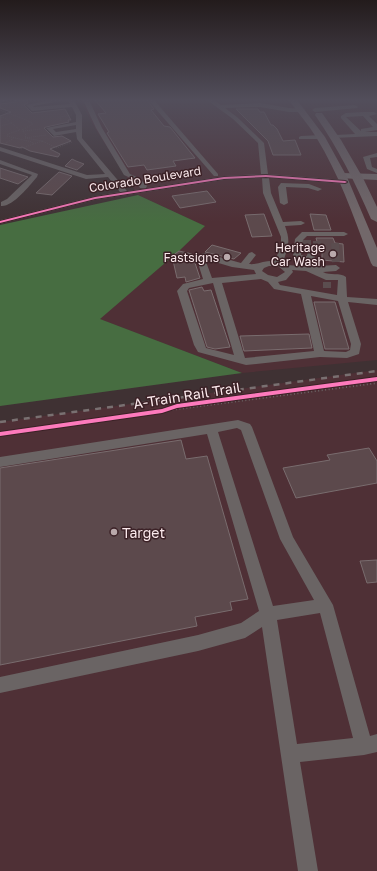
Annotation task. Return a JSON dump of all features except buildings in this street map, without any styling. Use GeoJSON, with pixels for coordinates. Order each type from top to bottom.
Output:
{"type":"FeatureCollection","features":[{"type":"Feature","properties":{"kind":"highway"},"geometry":{"type":"LineString","coordinates":[[323,141],[343,179],[377,263]]}},
{"type":"Feature","properties":{"kind":"highway"},"geometry":{"type":"LineString","coordinates":[[337,141],[359,180],[377,219]]}},
{"type":"Feature","properties":{"kind":"main road","name":"Colorado Boulevard"},"geometry":{"type":"LineString","coordinates":[[359,180],[377,177]]}},
{"type":"Feature","properties":{"kind":"main road","name":"Colorado Boulevard"},"geometry":{"type":"LineString","coordinates":[[343,179],[377,183]]}},
{"type":"Feature","properties":{"kind":"street"},"geometry":{"type":"LineString","coordinates":[[81,141],[124,191]]}},
{"type":"Feature","properties":{"kind":"street"},"geometry":{"type":"LineString","coordinates":[[107,141],[127,175],[137,179],[143,186]]}},
{"type":"Feature","properties":{"kind":"street"},"geometry":{"type":"LineString","coordinates":[[186,141],[216,175]]}},
{"type":"Feature","properties":{"kind":"street"},"geometry":{"type":"LineString","coordinates":[[241,361],[212,281],[200,257],[204,256],[243,266],[264,275],[281,279],[284,269],[285,237],[281,224],[267,193],[261,144],[258,141]]}},
{"type":"Feature","properties":{"kind":"street"},"geometry":{"type":"LineString","coordinates":[[1,147],[86,177],[111,175]]}},
{"type":"Feature","properties":{"kind":"street"},"geometry":{"type":"LineString","coordinates":[[376,156],[370,158],[372,167],[377,170]]}},
{"type":"Feature","properties":{"kind":"street"},"geometry":{"type":"LineString","coordinates":[[0,162],[35,174],[35,176],[19,193],[10,201],[2,204],[3,218]]}},
{"type":"Feature","properties":{"kind":"street","name":"Colorado Boulevard"},"geometry":{"type":"LineString","coordinates":[[124,191],[143,186],[244,172],[343,179]]}},
{"type":"Feature","properties":{"kind":"street","name":"Colorado Boulevard"},"geometry":{"type":"LineString","coordinates":[[3,218],[79,195],[265,174]]}},
{"type":"Feature","properties":{"kind":"street"},"geometry":{"type":"LineString","coordinates":[[284,202],[282,187],[284,185],[309,186],[318,189]]}},
{"type":"Feature","properties":{"kind":"street"},"geometry":{"type":"LineString","coordinates":[[281,224],[301,223]]}},
{"type":"Feature","properties":{"kind":"street"},"geometry":{"type":"LineString","coordinates":[[311,266],[311,242],[305,234],[299,239],[297,256],[311,266],[330,278]]}},
{"type":"Feature","properties":{"kind":"street"},"geometry":{"type":"LineString","coordinates":[[311,242],[331,234],[344,234]]}},
{"type":"Feature","properties":{"kind":"street"},"geometry":{"type":"LineString","coordinates":[[331,234],[335,236],[336,243]]}},
{"type":"Feature","properties":{"kind":"street"},"geometry":{"type":"LineString","coordinates":[[243,266],[252,255]]}},
{"type":"Feature","properties":{"kind":"street"},"geometry":{"type":"LineString","coordinates":[[225,262],[228,280]]}},
{"type":"Feature","properties":{"kind":"street"},"geometry":{"type":"LineString","coordinates":[[311,266],[299,274],[268,263],[260,266],[264,275],[277,287],[305,292],[330,278],[342,277],[342,299]]}},
{"type":"Feature","properties":{"kind":"street"},"geometry":{"type":"LineString","coordinates":[[264,275],[212,281],[186,286],[182,291],[199,345],[202,350],[246,362],[320,354],[347,355],[355,352],[356,344],[342,299],[330,278],[320,270],[311,266]]}},
{"type":"Feature","properties":{"kind":"street"},"geometry":{"type":"LineString","coordinates":[[305,292],[320,354]]}},
{"type":"Feature","properties":{"kind":"street"},"geometry":{"type":"LineString","coordinates":[[342,299],[377,302]]}},
{"type":"Feature","properties":{"kind":"street"},"geometry":{"type":"LineString","coordinates":[[0,462],[238,424],[246,427],[287,539],[325,605],[373,746],[290,754]]}},
{"type":"Feature","properties":{"kind":"street"},"geometry":{"type":"LineString","coordinates":[[211,429],[268,614],[308,871]]}},
{"type":"Feature","properties":{"kind":"street"},"geometry":{"type":"LineString","coordinates":[[0,685],[198,643],[244,630],[268,614],[325,605]]}},
{"type":"Feature","properties":{"kind":"path"},"geometry":{"type":"LineString","coordinates":[[1,147],[11,141]]}},
{"type":"Feature","properties":{"kind":"path"},"geometry":{"type":"LineString","coordinates":[[26,141],[32,142],[33,144]]}},
{"type":"Feature","properties":{"kind":"path"},"geometry":{"type":"LineString","coordinates":[[16,151],[42,141],[57,148],[61,148]]}},
{"type":"Feature","properties":{"kind":"path"},"geometry":{"type":"LineString","coordinates":[[57,148],[74,142]]}},
{"type":"Feature","properties":{"kind":"path"},"geometry":{"type":"LineString","coordinates":[[162,412],[377,383]]}},
{"type":"Feature","properties":{"kind":"shaded area"},"geometry":{"type":"Polygon","coordinates":[[[103,141],[377,141],[377,360],[242,373],[99,319],[179,251],[204,226],[138,195],[103,141]]]}},
{"type":"Feature","properties":{"kind":"shaded area"},"geometry":{"type":"Polygon","coordinates":[[[377,370],[377,871],[0,871],[0,422],[377,370]]]}},
{"type":"Feature","properties":{"kind":"green space"},"geometry":{"type":"Polygon","coordinates":[[[138,195],[205,226],[179,251],[100,319],[242,373],[0,406],[0,225],[138,195]]]}},
{"type":"Feature","properties":{"kind":"tunnel"},"geometry":{"type":"LineString","coordinates":[[307,240],[307,247]]}},
{"type":"Feature","properties":{"kind":"tunnel"},"geometry":{"type":"LineString","coordinates":[[317,241],[317,248]]}},
{"type":"Feature","properties":{"kind":"tunnel"},"geometry":{"type":"LineString","coordinates":[[335,243],[336,262]]}},
{"type":"Feature","properties":{"kind":"tunnel"},"geometry":{"type":"LineString","coordinates":[[327,282],[327,288]]}},
{"type":"Feature","properties":{"kind":"railway"},"geometry":{"type":"LineString","coordinates":[[0,422],[377,371]]}},
{"type":"Feature","properties":{"kind":"cycle path"},"geometry":{"type":"LineString","coordinates":[[0,222],[95,198],[224,178],[266,176],[345,182]]}},
{"type":"Feature","properties":{"kind":"cycle path","name":"A-Train Rail Trail"},"geometry":{"type":"LineString","coordinates":[[0,434],[162,411],[177,406],[377,379]]}},
{"type":"Feature","properties":{"kind":"place","name":"Heritage Car Wash"},"geometry":{"type":"Point","coordinates":[333,254]}},
{"type":"Feature","properties":{"kind":"place","name":"Fastsigns"},"geometry":{"type":"Point","coordinates":[227,257]}},
{"type":"Feature","properties":{"kind":"place","name":"Target"},"geometry":{"type":"Point","coordinates":[114,532]}}]}
